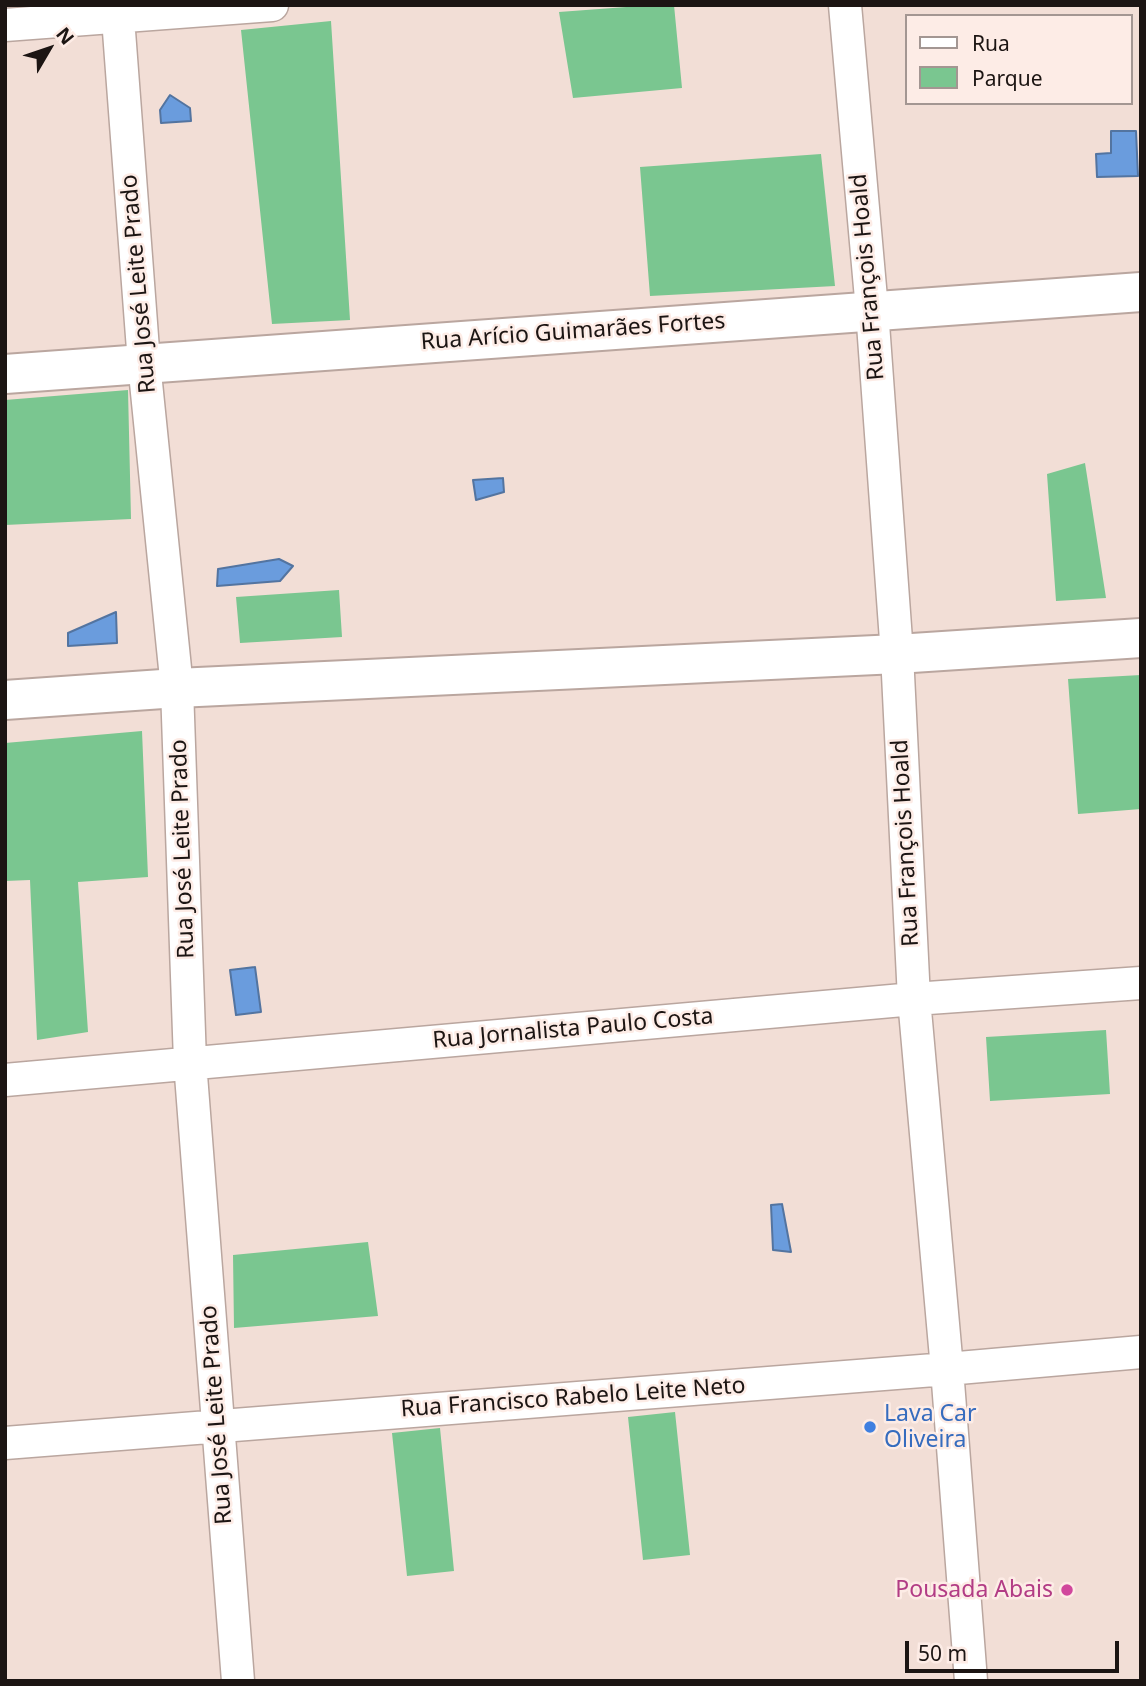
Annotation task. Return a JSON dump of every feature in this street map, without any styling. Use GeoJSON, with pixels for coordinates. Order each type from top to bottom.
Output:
{"type":"FeatureCollection","features":[{"type":"Feature","properties":{"kind":"street"},"geometry":{"type":"LineString","coordinates":[[5,25],[272,5]]}},
{"type":"Feature","properties":{"kind":"street","name":"Rua François Hoald"},"geometry":{"type":"LineString","coordinates":[[845,5],[872,310],[897,653],[914,999],[971,1681]]}},
{"type":"Feature","properties":{"kind":"street","name":"Rua José Leite Prado"},"geometry":{"type":"LineString","coordinates":[[118,18],[144,363],[177,688],[190,1062],[238,1681]]}},
{"type":"Feature","properties":{"kind":"street","name":"Rua Arício Guimarães Fortes"},"geometry":{"type":"LineString","coordinates":[[5,374],[1141,292]]}},
{"type":"Feature","properties":{"kind":"street"},"geometry":{"type":"LineString","coordinates":[[5,700],[177,688],[897,653],[1141,638]]}},
{"type":"Feature","properties":{"kind":"street","name":"Rua Jornalista Paulo Costa"},"geometry":{"type":"LineString","coordinates":[[5,1080],[914,999],[1141,983]]}},
{"type":"Feature","properties":{"kind":"street","name":"Rua Francisco Rabelo Leite Neto"},"geometry":{"type":"LineString","coordinates":[[5,1443],[1141,1352]]}},
{"type":"Feature","properties":{"kind":"green space"},"geometry":{"type":"Polygon","coordinates":[[[674,5],[682,88],[573,98],[559,12],[674,5]]]}},
{"type":"Feature","properties":{"kind":"green space"},"geometry":{"type":"Polygon","coordinates":[[[331,21],[350,320],[272,324],[241,30],[331,21]]]}},
{"type":"Feature","properties":{"kind":"green space"},"geometry":{"type":"Polygon","coordinates":[[[821,154],[835,286],[650,296],[640,167],[821,154]]]}},
{"type":"Feature","properties":{"kind":"green space"},"geometry":{"type":"Polygon","coordinates":[[[128,390],[131,519],[5,525],[5,400],[128,390]]]}},
{"type":"Feature","properties":{"kind":"green space"},"geometry":{"type":"Polygon","coordinates":[[[1085,463],[1106,598],[1056,601],[1047,474],[1085,463]]]}},
{"type":"Feature","properties":{"kind":"green space"},"geometry":{"type":"Polygon","coordinates":[[[339,590],[342,637],[240,643],[236,597],[339,590]]]}},
{"type":"Feature","properties":{"kind":"green space"},"geometry":{"type":"Polygon","coordinates":[[[1141,675],[1141,809],[1078,814],[1068,679],[1141,675]]]}},
{"type":"Feature","properties":{"kind":"green space"},"geometry":{"type":"Polygon","coordinates":[[[142,731],[148,877],[78,882],[88,1032],[37,1040],[30,880],[5,881],[5,743],[142,731]]]}},
{"type":"Feature","properties":{"kind":"green space"},"geometry":{"type":"Polygon","coordinates":[[[1106,1030],[1110,1094],[990,1101],[986,1037],[1106,1030]]]}},
{"type":"Feature","properties":{"kind":"green space"},"geometry":{"type":"Polygon","coordinates":[[[368,1242],[378,1316],[234,1328],[233,1255],[368,1242]]]}},
{"type":"Feature","properties":{"kind":"green space"},"geometry":{"type":"Polygon","coordinates":[[[675,1412],[690,1555],[643,1560],[628,1417],[675,1412]]]}},
{"type":"Feature","properties":{"kind":"green space"},"geometry":{"type":"Polygon","coordinates":[[[440,1428],[454,1571],[407,1576],[392,1433],[440,1428]]]}},
{"type":"Feature","properties":{"kind":"water"},"geometry":{"type":"Polygon","coordinates":[[[170,95],[190,108],[191,121],[161,123],[160,110],[170,95]]]}},
{"type":"Feature","properties":{"kind":"water"},"geometry":{"type":"Polygon","coordinates":[[[1111,131],[1136,131],[1138,176],[1097,177],[1096,154],[1111,153],[1111,131]]]}},
{"type":"Feature","properties":{"kind":"water"},"geometry":{"type":"Polygon","coordinates":[[[503,478],[504,492],[476,500],[473,480],[503,478]]]}},
{"type":"Feature","properties":{"kind":"water"},"geometry":{"type":"Polygon","coordinates":[[[279,559],[293,566],[280,581],[217,586],[218,569],[279,559]]]}},
{"type":"Feature","properties":{"kind":"water"},"geometry":{"type":"Polygon","coordinates":[[[116,612],[117,643],[68,646],[68,633],[116,612]]]}},
{"type":"Feature","properties":{"kind":"water"},"geometry":{"type":"Polygon","coordinates":[[[255,967],[261,1012],[236,1015],[230,970],[255,967]]]}},
{"type":"Feature","properties":{"kind":"water"},"geometry":{"type":"Polygon","coordinates":[[[782,1204],[791,1252],[773,1250],[771,1205],[782,1204]]]}},
{"type":"Feature","properties":{"kind":"place","name":"Lava Car Oliveira"},"geometry":{"type":"Point","coordinates":[870,1427]}},
{"type":"Feature","properties":{"kind":"place","name":"Pousada Abais"},"geometry":{"type":"Point","coordinates":[1067,1590]}}]}
